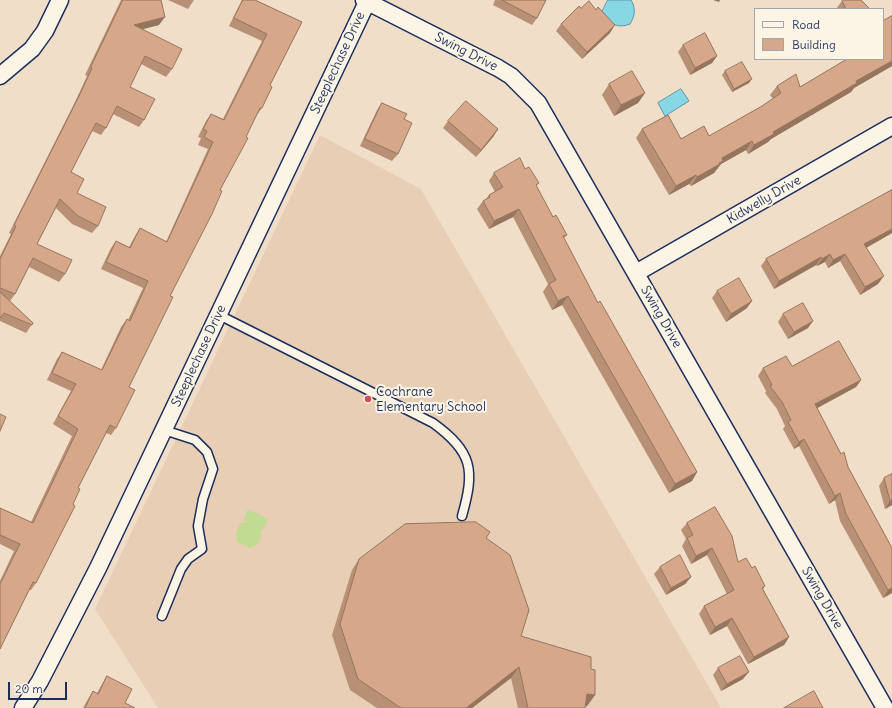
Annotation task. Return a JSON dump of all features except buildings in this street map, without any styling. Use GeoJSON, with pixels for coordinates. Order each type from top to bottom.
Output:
{"type":"FeatureCollection","features":[{"type":"Feature","properties":{"kind":"street"},"geometry":{"type":"LineString","coordinates":[[0,76],[32,49],[46,31],[60,0]]}},
{"type":"Feature","properties":{"kind":"street","name":"Swing Drive"},"geometry":{"type":"LineString","coordinates":[[367,1],[498,68],[526,88],[538,103],[885,708]]}},
{"type":"Feature","properties":{"kind":"street","name":"Steeplechase Drive"},"geometry":{"type":"LineString","coordinates":[[23,708],[40,681],[98,568],[367,1]]}},
{"type":"Feature","properties":{"kind":"street","name":"Kidwelly Drive"},"geometry":{"type":"LineString","coordinates":[[636,273],[892,126]]}},
{"type":"Feature","properties":{"kind":"lane"},"geometry":{"type":"LineString","coordinates":[[219,315],[433,423],[447,433],[462,450],[470,468],[469,490],[462,516]]}},
{"type":"Feature","properties":{"kind":"lane"},"geometry":{"type":"LineString","coordinates":[[162,616],[181,569],[188,559],[202,549],[198,526],[203,499],[213,469],[207,452],[194,440],[164,430]]}},
{"type":"Feature","properties":{"kind":"shaded area","name":"Cochrane Elementary School"},"geometry":{"type":"Polygon","coordinates":[[[320,135],[421,189],[721,708],[158,708],[95,609],[320,135]]]}},
{"type":"Feature","properties":{"kind":"green space"},"geometry":{"type":"Polygon","coordinates":[[[248,509],[268,519],[263,530],[261,530],[260,541],[250,548],[237,542],[236,532],[241,523],[247,522],[243,520],[248,509]]]}},
{"type":"Feature","properties":{"kind":"water"},"geometry":{"type":"Polygon","coordinates":[[[608,0],[631,0],[634,6],[634,12],[630,24],[617,26],[608,20],[602,12],[608,0]]]}},
{"type":"Feature","properties":{"kind":"water"},"geometry":{"type":"Polygon","coordinates":[[[681,89],[689,101],[665,116],[658,103],[681,89]]]}},
{"type":"Feature","properties":{"kind":"place","name":"Cochrane Elementary School"},"geometry":{"type":"Point","coordinates":[368,399]}}]}
